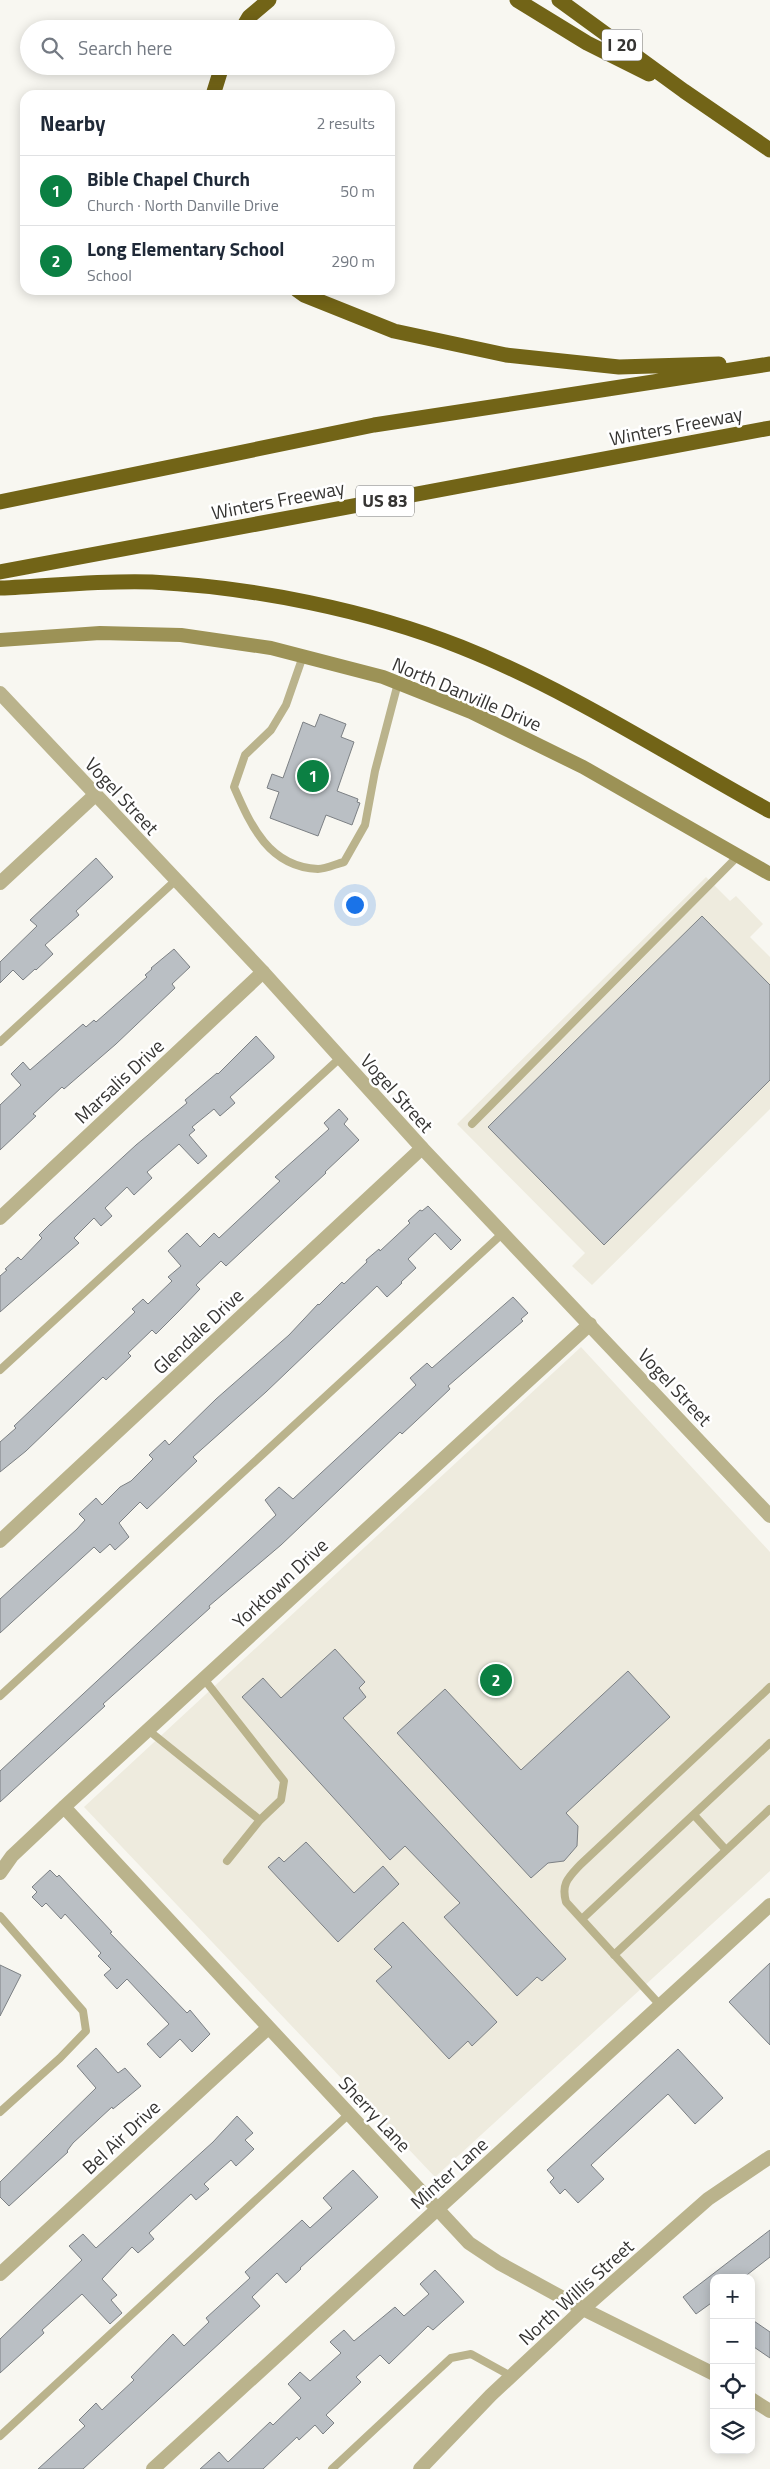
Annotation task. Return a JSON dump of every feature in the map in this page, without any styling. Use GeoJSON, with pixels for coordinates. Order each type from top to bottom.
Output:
{"type":"FeatureCollection","features":[{"type":"Feature","properties":{"kind":"highway"},"geometry":{"type":"LineString","coordinates":[[248,20],[269,0]]}},
{"type":"Feature","properties":{"kind":"highway"},"geometry":{"type":"LineString","coordinates":[[517,0],[586,43],[684,91]]}},
{"type":"Feature","properties":{"kind":"highway","name":"I 20"},"geometry":{"type":"LineString","coordinates":[[559,0],[684,91],[770,150]]}},
{"type":"Feature","properties":{"kind":"highway"},"geometry":{"type":"LineString","coordinates":[[215,90],[219,75]]}},
{"type":"Feature","properties":{"kind":"highway"},"geometry":{"type":"LineString","coordinates":[[304,295],[394,331],[506,355],[619,367],[770,364]]}},
{"type":"Feature","properties":{"kind":"highway"},"geometry":{"type":"LineString","coordinates":[[0,502],[374,424],[770,364]]}},
{"type":"Feature","properties":{"kind":"highway","name":"Winters Freeway"},"geometry":{"type":"LineString","coordinates":[[0,572],[770,428]]}},
{"type":"Feature","properties":{"kind":"highway"},"geometry":{"type":"LineString","coordinates":[[0,588],[152,582],[264,594],[372,617],[461,647],[561,693],[770,811]]}},
{"type":"Feature","properties":{"kind":"main road","name":"North Danville Drive"},"geometry":{"type":"LineString","coordinates":[[0,640],[100,633],[181,635],[270,648],[398,683],[471,712],[583,767],[770,874]]}},
{"type":"Feature","properties":{"kind":"street","name":"Vogel Street"},"geometry":{"type":"LineString","coordinates":[[0,693],[263,972],[422,1148],[770,1516]]}},
{"type":"Feature","properties":{"kind":"street"},"geometry":{"type":"LineString","coordinates":[[0,883],[95,795]]}},
{"type":"Feature","properties":{"kind":"street","name":"Marsalis Drive"},"geometry":{"type":"LineString","coordinates":[[0,1218],[263,972]]}},
{"type":"Feature","properties":{"kind":"street","name":"Glendale Drive"},"geometry":{"type":"LineString","coordinates":[[0,1541],[422,1148]]}},
{"type":"Feature","properties":{"kind":"street","name":"Yorktown Drive"},"geometry":{"type":"LineString","coordinates":[[0,1873],[12,1856],[64,1807],[590,1324]]}},
{"type":"Feature","properties":{"kind":"street","name":"Sherry Lane"},"geometry":{"type":"LineString","coordinates":[[64,1807],[469,2243],[499,2263],[584,2309],[710,2372]]}},
{"type":"Feature","properties":{"kind":"street","name":"Minter Lane"},"geometry":{"type":"LineString","coordinates":[[153,2469],[770,1905]]}},
{"type":"Feature","properties":{"kind":"street","name":"Bel Air Drive"},"geometry":{"type":"LineString","coordinates":[[0,2274],[268,2028]]}},
{"type":"Feature","properties":{"kind":"street","name":"North Willis Street"},"geometry":{"type":"LineString","coordinates":[[420,2469],[511,2376],[584,2309],[708,2199],[770,2157]]}},
{"type":"Feature","properties":{"kind":"street"},"geometry":{"type":"LineString","coordinates":[[755,2401],[770,2411]]}},
{"type":"Feature","properties":{"kind":"lane"},"geometry":{"type":"LineString","coordinates":[[303,656],[286,705],[271,730],[245,755],[234,787],[249,821],[262,843],[292,864],[320,869],[344,862],[365,825],[375,771],[398,683]]}},
{"type":"Feature","properties":{"kind":"lane"},"geometry":{"type":"LineString","coordinates":[[472,1124],[738,856]]}},
{"type":"Feature","properties":{"kind":"lane"},"geometry":{"type":"LineString","coordinates":[[0,1042],[176,880]]}},
{"type":"Feature","properties":{"kind":"lane"},"geometry":{"type":"LineString","coordinates":[[0,1370],[340,1058]]}},
{"type":"Feature","properties":{"kind":"lane"},"geometry":{"type":"LineString","coordinates":[[0,1696],[503,1233]]}},
{"type":"Feature","properties":{"kind":"lane"},"geometry":{"type":"LineString","coordinates":[[204,1679],[284,1781],[281,1800],[260,1820],[227,1861]]}},
{"type":"Feature","properties":{"kind":"lane"},"geometry":{"type":"LineString","coordinates":[[660,2005],[566,1902],[563,1891],[567,1880],[580,1865],[770,1687]]}},
{"type":"Feature","properties":{"kind":"lane"},"geometry":{"type":"LineString","coordinates":[[148,1730],[260,1820]]}},
{"type":"Feature","properties":{"kind":"lane"},"geometry":{"type":"LineString","coordinates":[[582,1919],[770,1743]]}},
{"type":"Feature","properties":{"kind":"lane"},"geometry":{"type":"LineString","coordinates":[[614,1955],[770,1809]]}},
{"type":"Feature","properties":{"kind":"lane"},"geometry":{"type":"LineString","coordinates":[[694,1815],[726,1850]]}},
{"type":"Feature","properties":{"kind":"lane"},"geometry":{"type":"LineString","coordinates":[[0,1916],[83,2011],[86,2031],[60,2058],[0,2112]]}},
{"type":"Feature","properties":{"kind":"lane"},"geometry":{"type":"LineString","coordinates":[[0,2436],[349,2114]]}},
{"type":"Feature","properties":{"kind":"lane"},"geometry":{"type":"LineString","coordinates":[[332,2469],[451,2358],[470,2354],[511,2376]]}},
{"type":"Feature","properties":{"kind":"shaded area"},"geometry":{"type":"Polygon","coordinates":[[[706,877],[730,901],[736,896],[763,924],[750,937],[770,957],[770,1109],[592,1285],[572,1266],[585,1253],[457,1124],[706,877]]]}},
{"type":"Feature","properties":{"kind":"shaded area"},"geometry":{"type":"Polygon","coordinates":[[[581,1347],[770,1552],[770,1871],[435,2177],[84,1807],[581,1347]]]}},
{"type":"Feature","properties":{"kind":"building"},"geometry":{"type":"Polygon","coordinates":[[[320,714],[346,724],[341,737],[354,742],[337,791],[358,799],[357,802],[360,803],[352,825],[326,815],[318,836],[270,818],[279,792],[267,788],[272,774],[283,778],[303,722],[315,727],[320,714]]]}},
{"type":"Feature","properties":{"kind":"building"},"geometry":{"type":"Polygon","coordinates":[[[96,858],[113,877],[76,911],[79,915],[45,945],[53,954],[36,970],[23,980],[13,970],[0,983],[0,962],[37,926],[30,920],[96,858]]]}},
{"type":"Feature","properties":{"kind":"building"},"geometry":{"type":"Polygon","coordinates":[[[702,916],[770,985],[770,1080],[604,1245],[488,1127],[702,916]]]}},
{"type":"Feature","properties":{"kind":"building"},"geometry":{"type":"Polygon","coordinates":[[[174,949],[190,967],[172,984],[175,988],[116,1044],[64,1089],[62,1087],[33,1114],[36,1116],[0,1150],[0,1105],[21,1085],[11,1074],[23,1062],[30,1070],[83,1024],[86,1027],[94,1020],[96,1022],[147,977],[145,975],[151,968],[174,949]]]}},
{"type":"Feature","properties":{"kind":"building"},"geometry":{"type":"Polygon","coordinates":[[[256,1036],[274,1058],[230,1097],[235,1103],[220,1116],[214,1109],[192,1127],[195,1130],[189,1135],[207,1156],[198,1164],[179,1144],[147,1172],[152,1178],[134,1195],[127,1187],[105,1208],[112,1216],[101,1226],[94,1218],[74,1238],[79,1243],[0,1312],[0,1276],[7,1270],[5,1269],[18,1257],[21,1260],[42,1238],[39,1235],[49,1225],[136,1145],[187,1103],[185,1100],[218,1074],[256,1036]]]}},
{"type":"Feature","properties":{"kind":"building"},"geometry":{"type":"Polygon","coordinates":[[[339,1109],[348,1119],[344,1124],[359,1140],[226,1266],[221,1261],[196,1285],[200,1289],[156,1334],[152,1330],[128,1353],[131,1356],[106,1380],[103,1377],[26,1451],[0,1472],[0,1442],[16,1428],[14,1426],[135,1312],[132,1309],[143,1299],[148,1304],[172,1281],[168,1277],[181,1266],[168,1251],[187,1233],[200,1247],[214,1233],[219,1238],[280,1181],[275,1177],[329,1129],[324,1123],[339,1109]]]}},
{"type":"Feature","properties":{"kind":"building"},"geometry":{"type":"Polygon","coordinates":[[[428,1206],[461,1240],[451,1250],[435,1233],[408,1259],[416,1268],[387,1297],[377,1286],[266,1392],[193,1457],[197,1461],[147,1509],[140,1502],[119,1523],[129,1537],[115,1550],[110,1544],[100,1553],[94,1547],[0,1633],[0,1599],[77,1529],[85,1520],[79,1514],[96,1498],[102,1505],[120,1487],[131,1481],[153,1459],[149,1455],[165,1440],[169,1445],[216,1399],[289,1335],[318,1304],[342,1282],[344,1284],[367,1262],[366,1260],[379,1249],[380,1251],[410,1223],[408,1221],[420,1210],[422,1211],[428,1206]]]}},
{"type":"Feature","properties":{"kind":"building"},"geometry":{"type":"Polygon","coordinates":[[[513,1297],[528,1313],[521,1319],[523,1321],[448,1386],[450,1389],[402,1434],[400,1432],[281,1545],[209,1606],[210,1608],[103,1704],[105,1706],[0,1802],[0,1771],[276,1515],[265,1500],[279,1487],[293,1499],[416,1385],[410,1378],[427,1363],[432,1368],[513,1297]]]}},
{"type":"Feature","properties":{"kind":"building"},"geometry":{"type":"Polygon","coordinates":[[[335,1649],[365,1682],[359,1688],[366,1697],[343,1718],[566,1959],[542,1981],[537,1977],[517,1996],[444,1917],[460,1903],[405,1846],[390,1860],[242,1697],[263,1678],[281,1698],[335,1649]]]}},
{"type":"Feature","properties":{"kind":"building"},"geometry":{"type":"Polygon","coordinates":[[[628,1671],[670,1717],[566,1813],[578,1826],[577,1846],[564,1861],[548,1863],[531,1878],[397,1733],[445,1689],[521,1770],[628,1671]]]}},
{"type":"Feature","properties":{"kind":"building"},"geometry":{"type":"Polygon","coordinates":[[[306,1842],[354,1893],[383,1866],[399,1884],[338,1942],[268,1867],[279,1857],[284,1862],[306,1842]]]}},
{"type":"Feature","properties":{"kind":"building"},"geometry":{"type":"Polygon","coordinates":[[[50,1870],[57,1877],[59,1875],[112,1932],[110,1933],[187,2013],[190,2010],[210,2034],[192,2052],[180,2039],[160,2058],[147,2044],[169,2024],[127,1979],[117,1989],[104,1975],[111,1969],[98,1956],[101,1953],[65,1914],[61,1919],[46,1903],[42,1907],[32,1897],[37,1892],[32,1887],[50,1870]]]}},
{"type":"Feature","properties":{"kind":"building"},"geometry":{"type":"Polygon","coordinates":[[[403,1922],[497,2022],[472,2046],[468,2041],[449,2059],[376,1981],[392,1967],[374,1949],[403,1922]]]}},
{"type":"Feature","properties":{"kind":"building"},"geometry":{"type":"Polygon","coordinates":[[[770,1963],[770,2045],[729,2002],[770,1963]]]}},
{"type":"Feature","properties":{"kind":"building"},"geometry":{"type":"Polygon","coordinates":[[[0,1965],[21,1975],[0,2016],[0,1965]]]}},
{"type":"Feature","properties":{"kind":"building"},"geometry":{"type":"Polygon","coordinates":[[[96,2048],[118,2073],[125,2068],[141,2086],[113,2109],[112,2107],[73,2143],[68,2152],[9,2206],[0,2197],[0,2182],[96,2088],[77,2066],[96,2048]]]}},
{"type":"Feature","properties":{"kind":"building"},"geometry":{"type":"Polygon","coordinates":[[[678,2049],[723,2098],[695,2124],[668,2094],[591,2165],[604,2179],[578,2203],[565,2189],[560,2194],[550,2182],[554,2178],[547,2170],[678,2049]]]}},
{"type":"Feature","properties":{"kind":"building"},"geometry":{"type":"Polygon","coordinates":[[[237,2116],[253,2133],[245,2140],[254,2149],[236,2166],[231,2160],[204,2184],[209,2189],[196,2200],[191,2194],[149,2233],[154,2239],[138,2253],[132,2247],[102,2279],[117,2295],[111,2300],[122,2313],[110,2324],[82,2294],[42,2330],[44,2333],[0,2373],[0,2339],[82,2260],[69,2246],[83,2234],[96,2248],[213,2142],[237,2116]]]}},
{"type":"Feature","properties":{"kind":"building"},"geometry":{"type":"Polygon","coordinates":[[[353,2170],[378,2197],[286,2283],[277,2273],[252,2297],[260,2306],[83,2469],[38,2469],[85,2426],[79,2420],[96,2403],[102,2410],[134,2380],[131,2377],[173,2334],[184,2346],[209,2322],[206,2318],[250,2278],[245,2272],[302,2220],[310,2228],[332,2208],[323,2198],[353,2170]]]}},
{"type":"Feature","properties":{"kind":"building"},"geometry":{"type":"Polygon","coordinates":[[[770,2230],[770,2257],[748,2274],[713,2274],[770,2230]]]}},
{"type":"Feature","properties":{"kind":"building"},"geometry":{"type":"Polygon","coordinates":[[[435,2270],[464,2302],[433,2330],[428,2326],[389,2364],[380,2355],[356,2377],[361,2382],[326,2415],[334,2423],[323,2434],[315,2425],[299,2440],[297,2437],[263,2469],[200,2469],[219,2452],[228,2462],[270,2422],[273,2425],[301,2398],[288,2384],[300,2372],[310,2381],[341,2353],[330,2342],[344,2330],[354,2341],[395,2307],[404,2316],[429,2294],[420,2284],[435,2270]]]}},
{"type":"Feature","properties":{"kind":"building"},"geometry":{"type":"Polygon","coordinates":[[[710,2276],[710,2304],[696,2314],[683,2297],[710,2276]]]}},
{"type":"Feature","properties":{"kind":"building"},"geometry":{"type":"Polygon","coordinates":[[[755,2322],[770,2332],[770,2358],[755,2348],[755,2322]]]}},
{"type":"Feature","properties":{"kind":"place","name":"Bible Chapel Church"},"geometry":{"type":"Point","coordinates":[313,776]}},
{"type":"Feature","properties":{"kind":"place","name":"Long Elementary School"},"geometry":{"type":"Point","coordinates":[496,1680]}}]}
